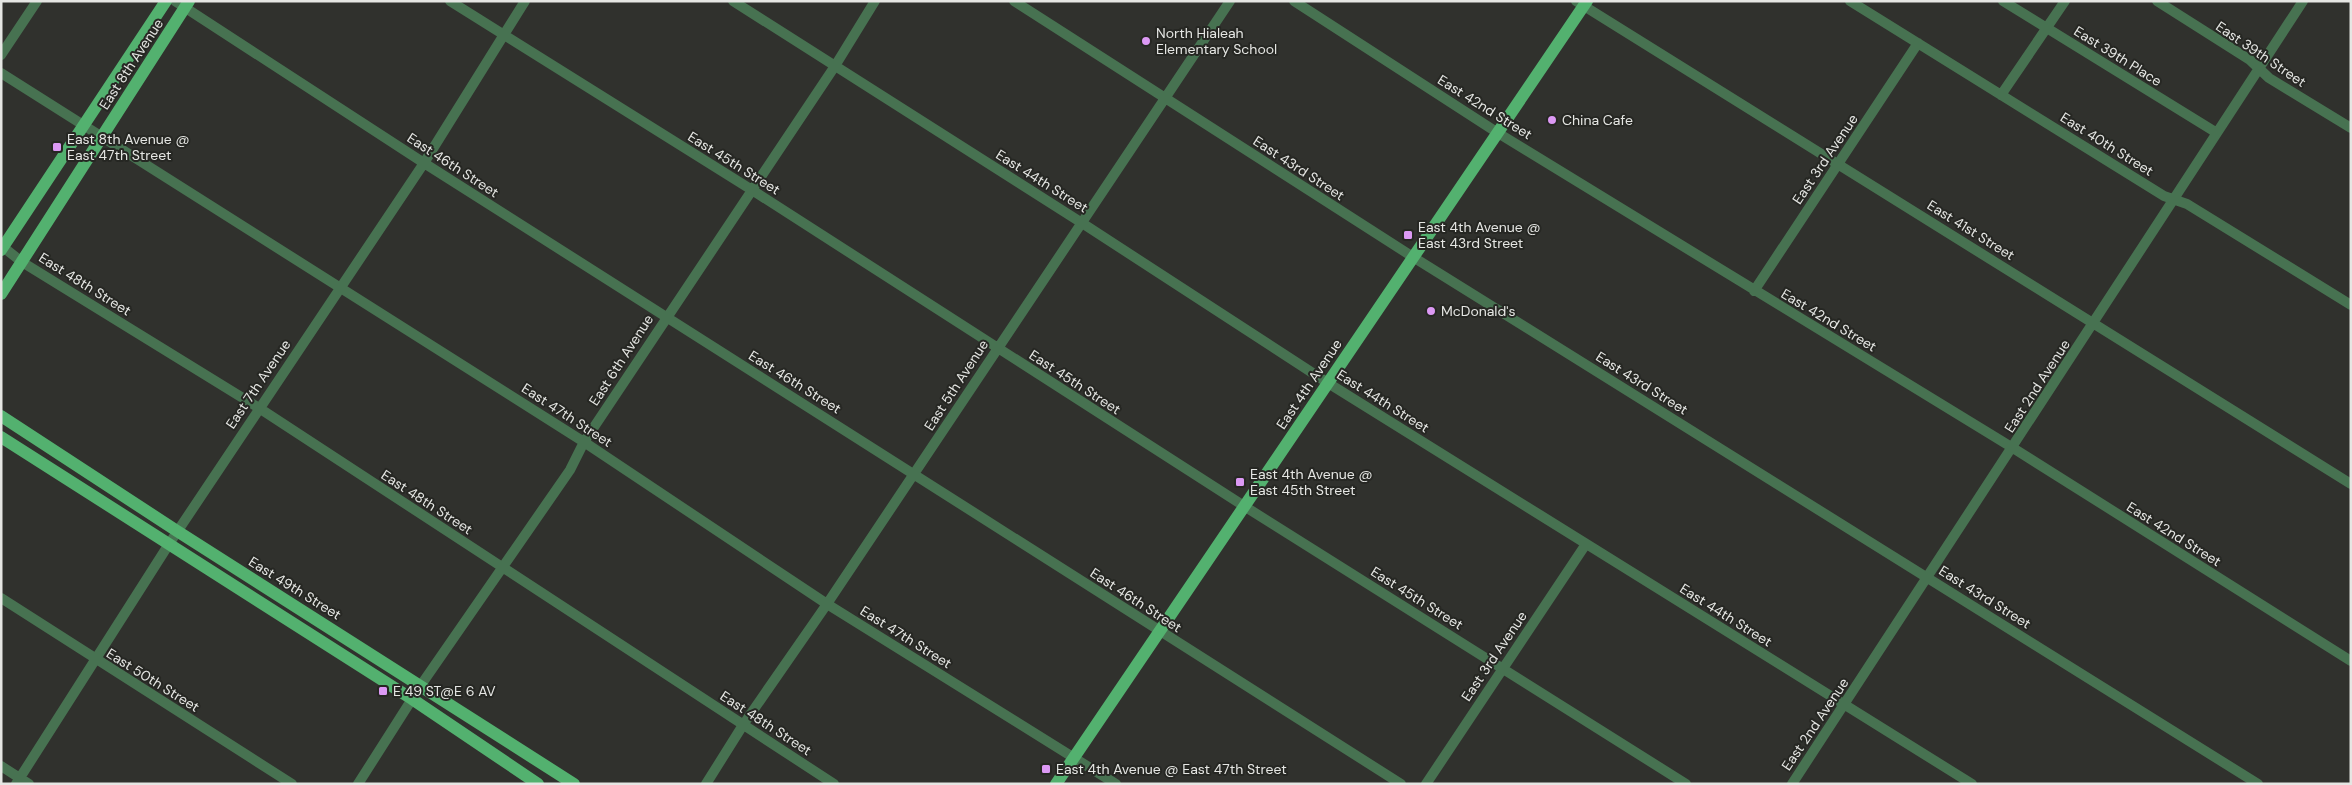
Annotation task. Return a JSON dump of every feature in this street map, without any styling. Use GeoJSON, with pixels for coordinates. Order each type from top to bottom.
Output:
{"type":"FeatureCollection","features":[{"type":"Feature","properties":{"kind":"main road","name":"East 8th Avenue"},"geometry":{"type":"LineString","coordinates":[[2,248],[166,1]]}},
{"type":"Feature","properties":{"kind":"main road","name":"East 4th Avenue"},"geometry":{"type":"LineString","coordinates":[[1056,784],[1498,132],[1582,3]]}},
{"type":"Feature","properties":{"kind":"main road","name":"East 8th Avenue"},"geometry":{"type":"LineString","coordinates":[[1,294],[183,4]]}},
{"type":"Feature","properties":{"kind":"main road","name":"East 49th Street"},"geometry":{"type":"LineString","coordinates":[[1,416],[177,532],[421,685],[574,784]]}},
{"type":"Feature","properties":{"kind":"main road"},"geometry":{"type":"LineString","coordinates":[[1,437],[412,700],[538,784]]}},
{"type":"Feature","properties":{"kind":"street"},"geometry":{"type":"LineString","coordinates":[[1,55],[37,1]]}},
{"type":"Feature","properties":{"kind":"street","name":"East 45th Street"},"geometry":{"type":"LineString","coordinates":[[450,1],[503,36],[752,190],[1244,506],[1686,784]]}},
{"type":"Feature","properties":{"kind":"street","name":"East 7th Avenue"},"geometry":{"type":"LineString","coordinates":[[22,782],[94,659],[168,544],[424,163],[525,1]]}},
{"type":"Feature","properties":{"kind":"street","name":"East 44th Street"},"geometry":{"type":"LineString","coordinates":[[733,1],[1082,223],[1328,383],[1972,784]]}},
{"type":"Feature","properties":{"kind":"street","name":"East 6th Avenue"},"geometry":{"type":"LineString","coordinates":[[358,784],[421,685],[570,470],[584,442],[666,316],[835,66],[875,1]]}},
{"type":"Feature","properties":{"kind":"street","name":"East 43rd Street"},"geometry":{"type":"LineString","coordinates":[[1014,1],[1413,257],[2258,784]]}},
{"type":"Feature","properties":{"kind":"street","name":"East 5th Avenue"},"geometry":{"type":"LineString","coordinates":[[706,784],[743,725],[827,604],[1230,1]]}},
{"type":"Feature","properties":{"kind":"street","name":"East 42nd Street"},"geometry":{"type":"LineString","coordinates":[[1294,1],[1498,132],[2012,448],[2351,661]]}},
{"type":"Feature","properties":{"kind":"street","name":"East 40th Street"},"geometry":{"type":"LineString","coordinates":[[1850,1],[2164,196],[2174,198],[2351,305]]}},
{"type":"Feature","properties":{"kind":"street","name":"East 39th Place"},"geometry":{"type":"LineString","coordinates":[[2004,1],[2217,133]]}},
{"type":"Feature","properties":{"kind":"street"},"geometry":{"type":"LineString","coordinates":[[2002,95],[2065,1]]}},
{"type":"Feature","properties":{"kind":"street","name":"East 39th Street"},"geometry":{"type":"LineString","coordinates":[[2157,1],[2250,60],[2259,70],[2351,128]]}},
{"type":"Feature","properties":{"kind":"street","name":"East 2nd Avenue"},"geometry":{"type":"LineString","coordinates":[[1792,784],[2303,1]]}},
{"type":"Feature","properties":{"kind":"street","name":"East 41st Street"},"geometry":{"type":"LineString","coordinates":[[1582,3],[1838,165],[2350,483]]}},
{"type":"Feature","properties":{"kind":"street","name":"East 46th Street"},"geometry":{"type":"LineString","coordinates":[[183,4],[424,163],[1159,632],[1401,784]]}},
{"type":"Feature","properties":{"kind":"street","name":"East 3rd Avenue"},"geometry":{"type":"LineString","coordinates":[[1754,291],[1918,43]]}},
{"type":"Feature","properties":{"kind":"street","name":"East 47th Street"},"geometry":{"type":"LineString","coordinates":[[1,73],[85,124],[584,442],[827,604],[1116,784]]}},
{"type":"Feature","properties":{"kind":"street","name":"East 48th Street"},"geometry":{"type":"LineString","coordinates":[[2,248],[259,408],[834,784]]}},
{"type":"Feature","properties":{"kind":"street","name":"East 3rd Avenue"},"geometry":{"type":"LineString","coordinates":[[1426,784],[1586,544]]}},
{"type":"Feature","properties":{"kind":"street","name":"East 50th Street"},"geometry":{"type":"LineString","coordinates":[[1,598],[292,784]]}},
{"type":"Feature","properties":{"kind":"street"},"geometry":{"type":"LineString","coordinates":[[1,766],[22,782]]}},
{"type":"Feature","properties":{"kind":"place","name":"North Hialeah Elementary School"},"geometry":{"type":"Point","coordinates":[1146,41]}},
{"type":"Feature","properties":{"kind":"place","name":"China Cafe"},"geometry":{"type":"Point","coordinates":[1552,120]}},
{"type":"Feature","properties":{"kind":"place","name":"East 8th Avenue @ East 47th Street"},"geometry":{"type":"Point","coordinates":[57,147]}},
{"type":"Feature","properties":{"kind":"place","name":"East 4th Avenue @ East 43rd Street"},"geometry":{"type":"Point","coordinates":[1408,235]}},
{"type":"Feature","properties":{"kind":"place","name":"McDonald's"},"geometry":{"type":"Point","coordinates":[1431,311]}},
{"type":"Feature","properties":{"kind":"place","name":"East 4th Avenue @ East 45th Street"},"geometry":{"type":"Point","coordinates":[1240,482]}},
{"type":"Feature","properties":{"kind":"place","name":"E 49 ST@E 6 AV"},"geometry":{"type":"Point","coordinates":[383,691]}},
{"type":"Feature","properties":{"kind":"place","name":"East 4th Avenue @ East 47th Street"},"geometry":{"type":"Point","coordinates":[1046,769]}}]}
